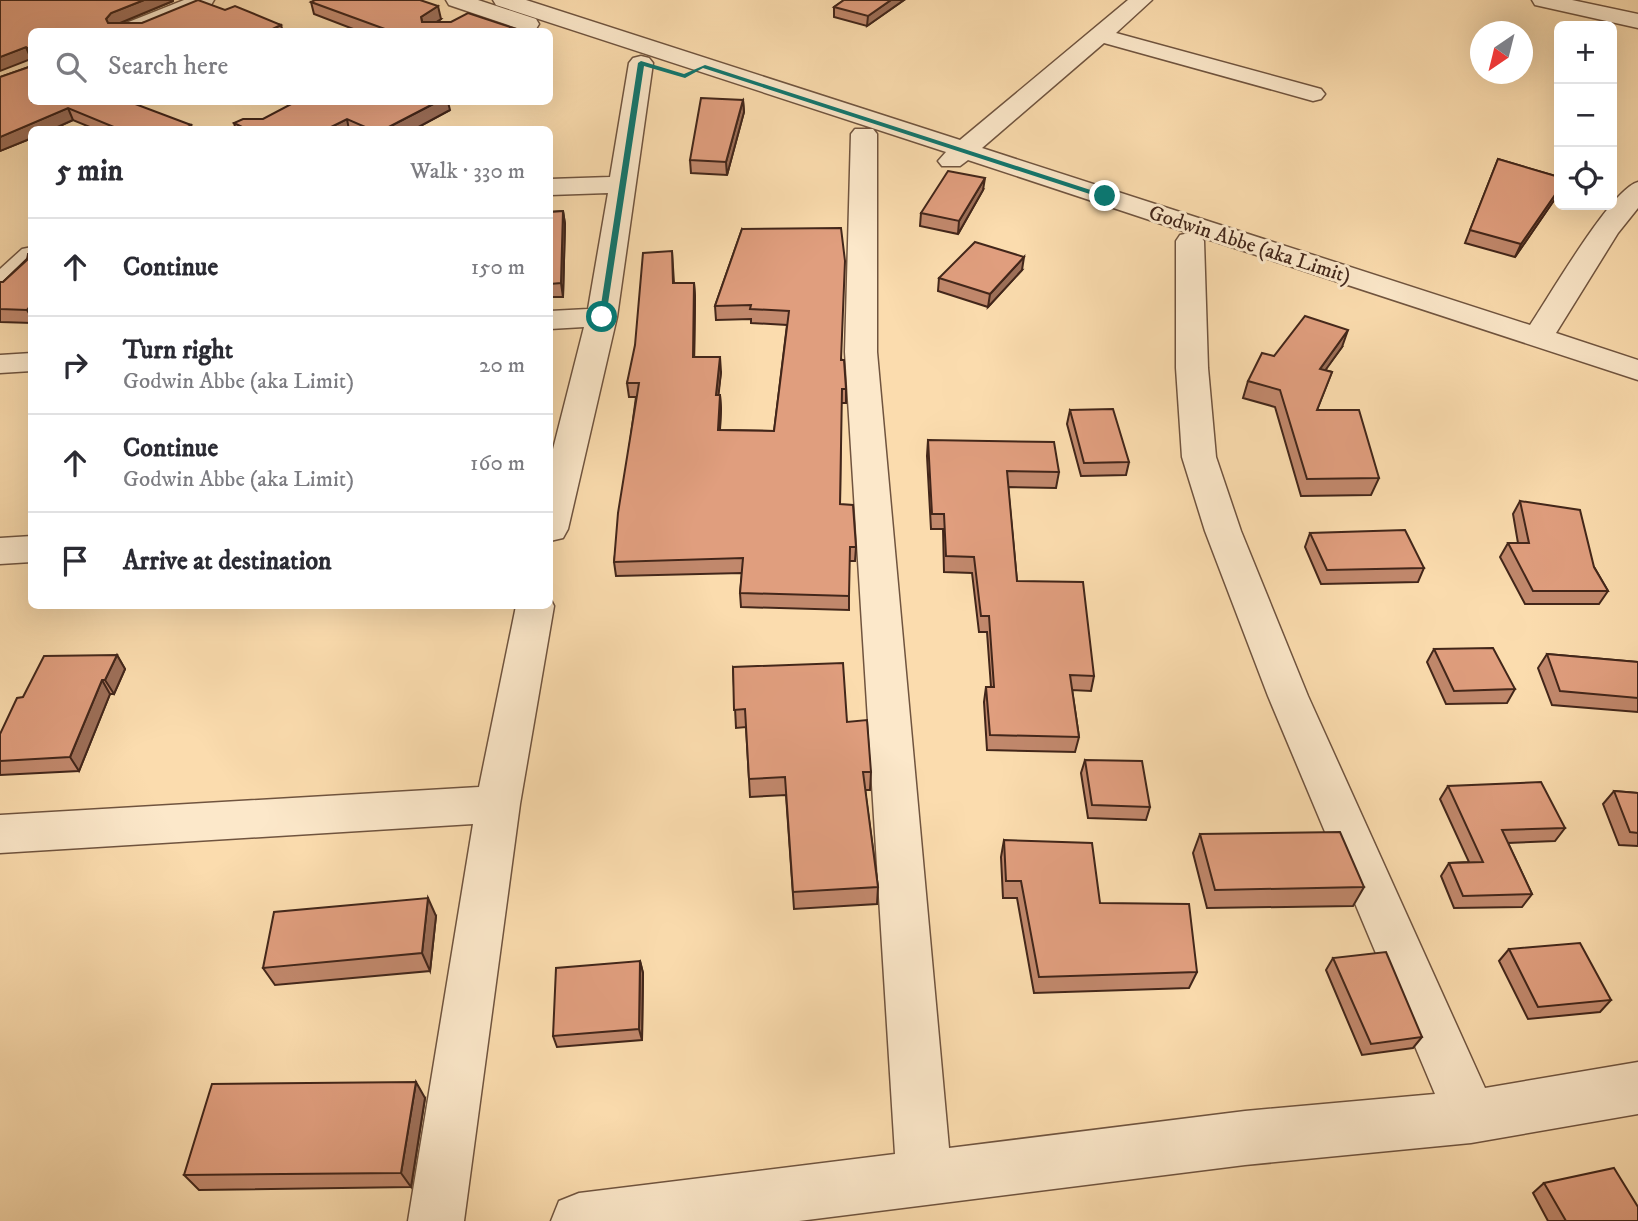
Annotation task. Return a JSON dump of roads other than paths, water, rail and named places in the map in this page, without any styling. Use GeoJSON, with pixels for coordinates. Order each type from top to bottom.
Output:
{"type":"FeatureCollection","features":[{"type":"Feature","properties":{"kind":"street"},"geometry":{"type":"LineString","coordinates":[[134,28],[203,0]]}},
{"type":"Feature","properties":{"kind":"street"},"geometry":{"type":"LineString","coordinates":[[548,26],[570,0]]}},
{"type":"Feature","properties":{"kind":"street"},"geometry":{"type":"LineString","coordinates":[[958,155],[1141,0]]}},
{"type":"Feature","properties":{"kind":"street"},"geometry":{"type":"LineString","coordinates":[[1543,0],[1638,21]]}},
{"type":"Feature","properties":{"kind":"street"},"geometry":{"type":"LineString","coordinates":[[458,10],[492,4]]}},
{"type":"Feature","properties":{"kind":"street","name":"Godwin Abbe (aka Limit)"},"geometry":{"type":"LineString","coordinates":[[492,4],[641,63],[694,71],[864,134],[958,155],[1190,241],[1638,392]]}},
{"type":"Feature","properties":{"kind":"street","name":"Godwin Abbe (aka Limit)"},"geometry":{"type":"LineString","coordinates":[[548,26],[1638,370]]}},
{"type":"Feature","properties":{"kind":"street"},"geometry":{"type":"LineString","coordinates":[[1099,35],[1313,94]]}},
{"type":"Feature","properties":{"kind":"street"},"geometry":{"type":"LineString","coordinates":[[553,510],[602,317],[641,63]]}},
{"type":"Feature","properties":{"kind":"street"},"geometry":{"type":"LineString","coordinates":[[864,134],[862,352],[924,1177]]}},
{"type":"Feature","properties":{"kind":"street"},"geometry":{"type":"LineString","coordinates":[[553,187],[623,184]]}},
{"type":"Feature","properties":{"kind":"street"},"geometry":{"type":"LineString","coordinates":[[1538,337],[1606,230],[1638,190]]}},
{"type":"Feature","properties":{"kind":"street"},"geometry":{"type":"LineString","coordinates":[[1190,241],[1192,368],[1199,457],[1219,519],[1288,696],[1471,1117]]}},
{"type":"Feature","properties":{"kind":"street"},"geometry":{"type":"LineString","coordinates":[[0,284],[28,260]]}},
{"type":"Feature","properties":{"kind":"street"},"geometry":{"type":"LineString","coordinates":[[553,320],[602,317]]}},
{"type":"Feature","properties":{"kind":"street"},"geometry":{"type":"LineString","coordinates":[[0,364],[28,362]]}},
{"type":"Feature","properties":{"kind":"street"},"geometry":{"type":"LineString","coordinates":[[0,551],[28,549]]}},
{"type":"Feature","properties":{"kind":"street"},"geometry":{"type":"LineString","coordinates":[[436,1221],[498,804],[534,609]]}},
{"type":"Feature","properties":{"kind":"street"},"geometry":{"type":"LineString","coordinates":[[0,834],[498,804]]}},
{"type":"Feature","properties":{"kind":"street"},"geometry":{"type":"LineString","coordinates":[[579,1221],[1245,1138],[1471,1117],[1638,1088]]}}]}
